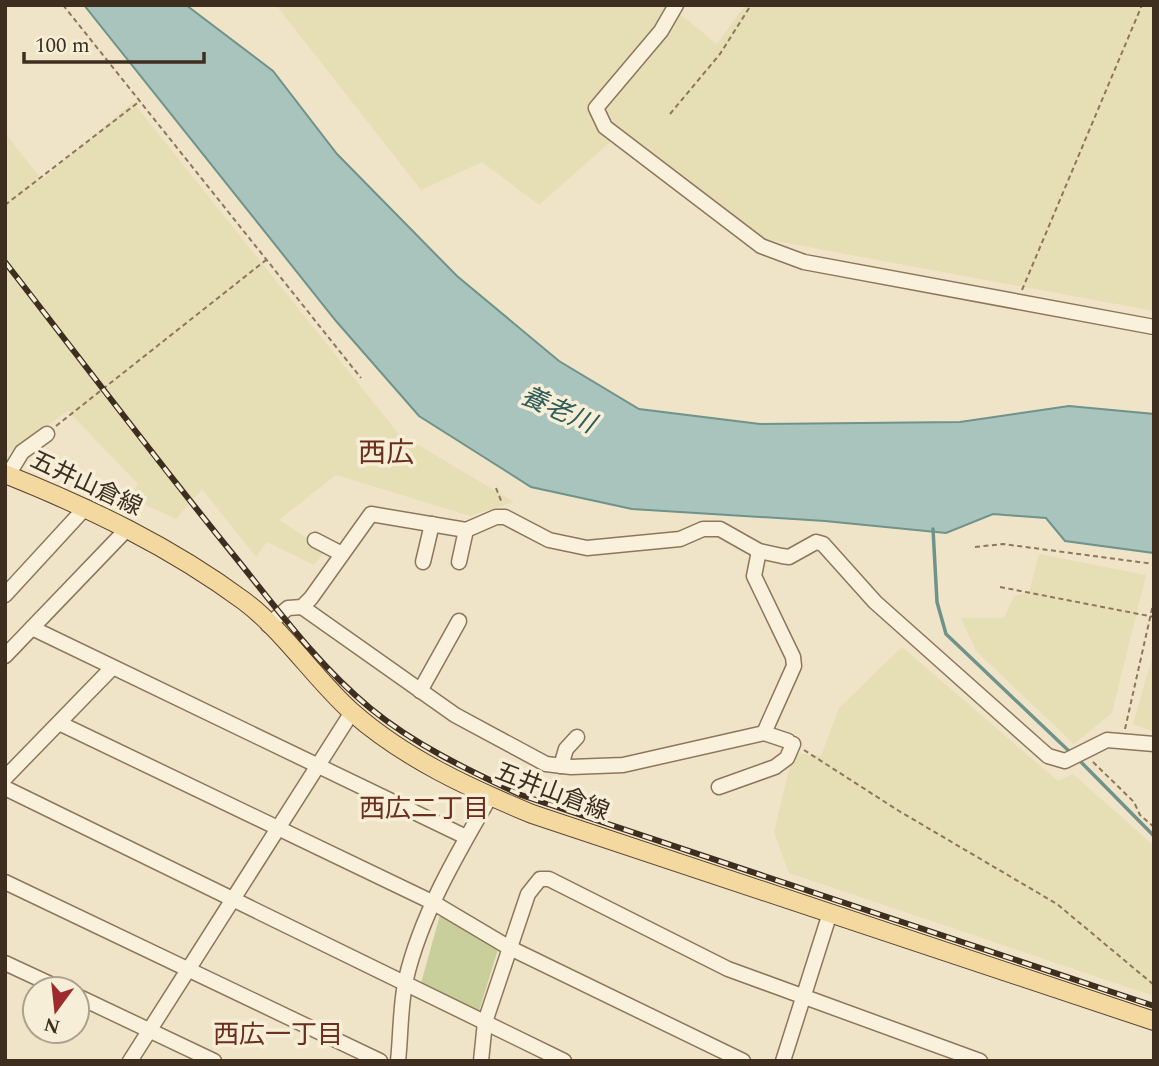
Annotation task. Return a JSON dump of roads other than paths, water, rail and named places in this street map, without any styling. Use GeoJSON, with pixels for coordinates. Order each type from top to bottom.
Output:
{"type":"FeatureCollection","features":[{"type":"Feature","properties":{"kind":"main road","name":"五井山倉線"},"geometry":{"type":"LineString","coordinates":[[7,474],[128,528],[246,603],[352,712],[426,764],[489,797],[532,814],[1154,1021]]}},
{"type":"Feature","properties":{"kind":"street"},"geometry":{"type":"LineString","coordinates":[[676,5],[661,31],[596,108],[605,127],[738,230],[776,254],[804,262],[1154,327]]}},
{"type":"Feature","properties":{"kind":"street"},"geometry":{"type":"LineString","coordinates":[[7,474],[22,452],[47,434]]}},
{"type":"Feature","properties":{"kind":"street"},"geometry":{"type":"LineString","coordinates":[[5,595],[86,507]]}},
{"type":"Feature","properties":{"kind":"street"},"geometry":{"type":"LineString","coordinates":[[302,607],[371,514],[466,530],[496,517],[505,517],[549,540],[587,548],[670,540],[703,529],[720,528],[759,551],[789,557],[816,542],[823,544],[914,639],[1048,756],[1065,761],[1094,744],[1121,740],[1154,744]]}},
{"type":"Feature","properties":{"kind":"street"},"geometry":{"type":"LineString","coordinates":[[423,562],[432,524]]}},
{"type":"Feature","properties":{"kind":"street"},"geometry":{"type":"LineString","coordinates":[[5,656],[128,528]]}},
{"type":"Feature","properties":{"kind":"street"},"geometry":{"type":"LineString","coordinates":[[459,562],[466,530]]}},
{"type":"Feature","properties":{"kind":"street"},"geometry":{"type":"LineString","coordinates":[[315,540],[342,554]]}},
{"type":"Feature","properties":{"kind":"street"},"geometry":{"type":"LineString","coordinates":[[759,551],[754,576],[793,657],[794,666],[764,733]]}},
{"type":"Feature","properties":{"kind":"street"},"geometry":{"type":"LineString","coordinates":[[268,625],[288,608],[302,607],[420,691],[520,752],[546,764],[624,765],[764,733],[791,742],[787,758],[775,766],[719,786]]}},
{"type":"Feature","properties":{"kind":"street"},"geometry":{"type":"LineString","coordinates":[[420,691],[459,621]]}},
{"type":"Feature","properties":{"kind":"street"},"geometry":{"type":"LineString","coordinates":[[32,628],[466,837]]}},
{"type":"Feature","properties":{"kind":"street"},"geometry":{"type":"LineString","coordinates":[[5,778],[112,668]]}},
{"type":"Feature","properties":{"kind":"street"},"geometry":{"type":"LineString","coordinates":[[130,1061],[352,712]]}},
{"type":"Feature","properties":{"kind":"street"},"geometry":{"type":"LineString","coordinates":[[59,723],[433,903],[508,947],[743,1061]]}},
{"type":"Feature","properties":{"kind":"street"},"geometry":{"type":"LineString","coordinates":[[561,766],[566,749],[577,737]]}},
{"type":"Feature","properties":{"kind":"street"},"geometry":{"type":"LineString","coordinates":[[5,789],[564,1061]]}},
{"type":"Feature","properties":{"kind":"street"},"geometry":{"type":"LineString","coordinates":[[398,1061],[405,982],[417,941],[466,837],[489,797]]}},
{"type":"Feature","properties":{"kind":"street"},"geometry":{"type":"LineString","coordinates":[[481,1061],[485,1022],[508,947],[528,894],[540,879],[549,879],[728,969],[980,1061]]}},
{"type":"Feature","properties":{"kind":"street"},"geometry":{"type":"LineString","coordinates":[[5,882],[380,1061]]}},
{"type":"Feature","properties":{"kind":"street"},"geometry":{"type":"LineString","coordinates":[[783,1061],[830,913]]}},
{"type":"Feature","properties":{"kind":"street"},"geometry":{"type":"LineString","coordinates":[[5,963],[31,975]]}},
{"type":"Feature","properties":{"kind":"street"},"geometry":{"type":"LineString","coordinates":[[91,1003],[214,1061]]}},
{"type":"Feature","properties":{"kind":"water","name":"養老川"},"geometry":{"type":"Polygon","coordinates":[[[84,5],[186,5],[273,71],[337,154],[457,276],[559,361],[639,409],[760,424],[960,422],[1069,406],[1154,414],[1154,553],[1065,541],[1046,518],[993,514],[946,533],[825,521],[632,509],[531,487],[419,416],[336,321],[84,5]]]}},
{"type":"Feature","properties":{"kind":"waterway"},"geometry":{"type":"LineString","coordinates":[[933,529],[937,602],[946,634],[1071,753]]}},
{"type":"Feature","properties":{"kind":"waterway"},"geometry":{"type":"LineString","coordinates":[[1077,758],[1154,836]]}},
{"type":"Feature","properties":{"kind":"railway"},"geometry":{"type":"LineString","coordinates":[[5,262],[177,485],[299,636],[351,691],[405,734],[521,795],[1154,1006]]}},
{"type":"Feature","properties":{"kind":"district","name":"西広"},"geometry":{"type":"Point","coordinates":[386,453]}},
{"type":"Feature","properties":{"kind":"district","name":"西広二丁目"},"geometry":{"type":"Point","coordinates":[424,809]}},
{"type":"Feature","properties":{"kind":"district","name":"西広一丁目"},"geometry":{"type":"Point","coordinates":[278,1035]}}]}
